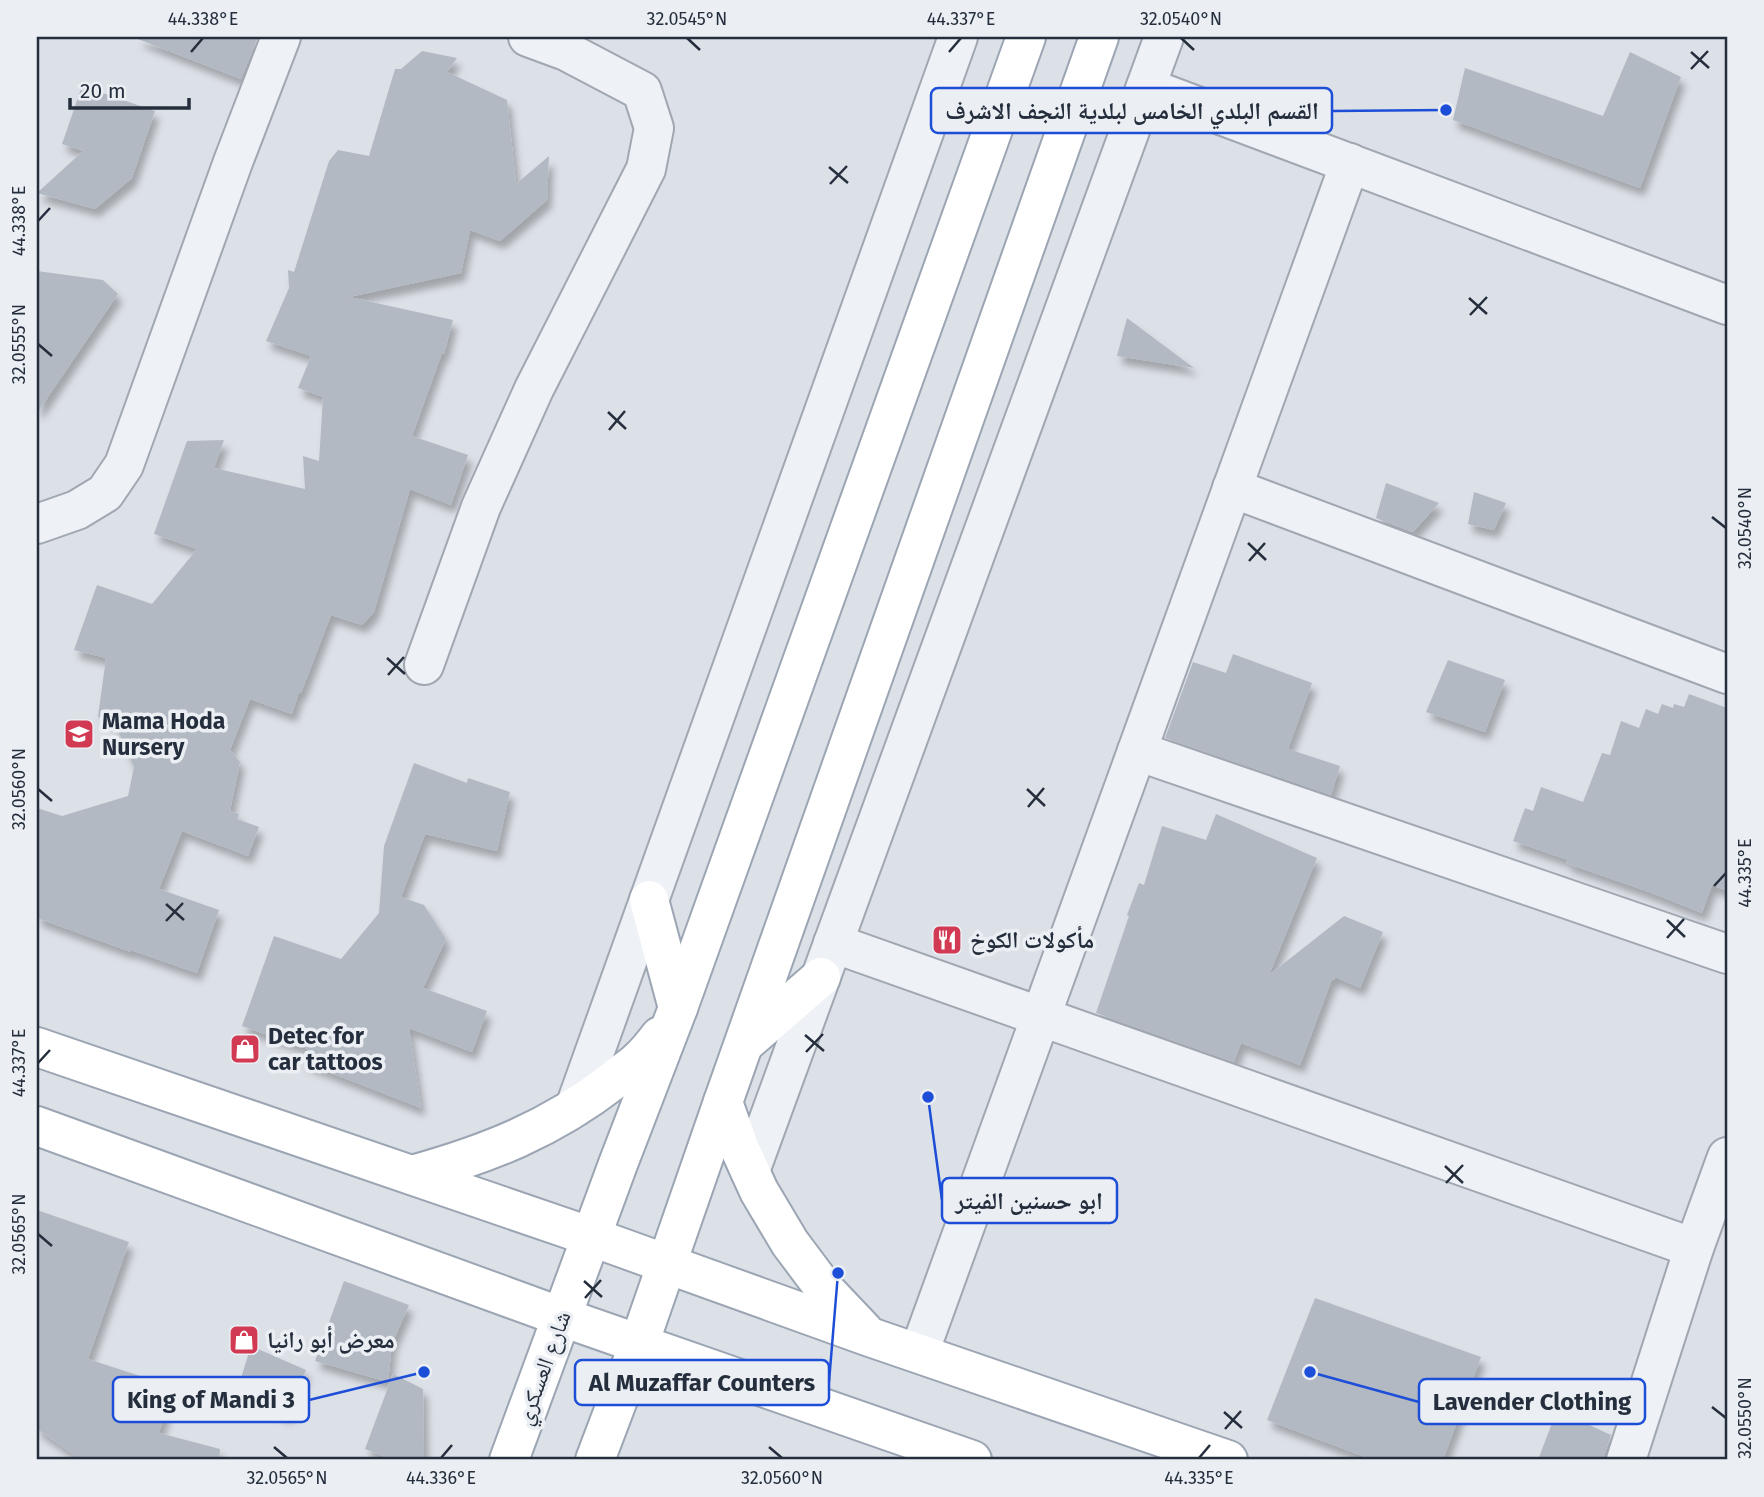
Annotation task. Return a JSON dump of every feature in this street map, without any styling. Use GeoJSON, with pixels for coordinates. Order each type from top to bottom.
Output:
{"type":"FeatureCollection","features":[{"type":"Feature","properties":{"kind":"main road","name":"شارع العسكري"},"geometry":{"type":"LineString","coordinates":[[509,1460],[674,1016],[1026,37]]}},
{"type":"Feature","properties":{"kind":"main road"},"geometry":{"type":"LineString","coordinates":[[595,1460],[667,1265],[1099,37]]}},
{"type":"Feature","properties":{"kind":"main road"},"geometry":{"type":"LineString","coordinates":[[412,1175],[462,1161],[510,1143],[575,1107],[639,1060],[674,1016],[649,900]]}},
{"type":"Feature","properties":{"kind":"main road"},"geometry":{"type":"LineString","coordinates":[[743,1044],[827,960]]}},
{"type":"Feature","properties":{"kind":"main road"},"geometry":{"type":"LineString","coordinates":[[37,1047],[592,1237],[867,1336],[1228,1460]]}},
{"type":"Feature","properties":{"kind":"main road"},"geometry":{"type":"LineString","coordinates":[[723,1102],[759,1191],[790,1243],[826,1291],[867,1336]]}},
{"type":"Feature","properties":{"kind":"main road"},"geometry":{"type":"LineString","coordinates":[[37,1126],[562,1317],[972,1460]]}},
{"type":"Feature","properties":{"kind":"street"},"geometry":{"type":"LineString","coordinates":[[37,524],[77,510],[105,493],[124,465],[281,37]]}},
{"type":"Feature","properties":{"kind":"street"},"geometry":{"type":"LineString","coordinates":[[424,665],[481,507],[534,389],[646,169],[654,128],[642,91],[566,51],[528,37]]}},
{"type":"Feature","properties":{"kind":"street"},"geometry":{"type":"LineString","coordinates":[[575,1107],[958,37]]}},
{"type":"Feature","properties":{"kind":"street"},"geometry":{"type":"LineString","coordinates":[[750,1171],[1164,37]]}},
{"type":"Feature","properties":{"kind":"street"},"geometry":{"type":"LineString","coordinates":[[1146,87],[1727,305]]}},
{"type":"Feature","properties":{"kind":"street"},"geometry":{"type":"LineString","coordinates":[[919,1353],[1350,163]]}},
{"type":"Feature","properties":{"kind":"street"},"geometry":{"type":"LineString","coordinates":[[1232,488],[1727,674]]}},
{"type":"Feature","properties":{"kind":"street"},"geometry":{"type":"LineString","coordinates":[[1137,751],[1727,954]]}},
{"type":"Feature","properties":{"kind":"street"},"geometry":{"type":"LineString","coordinates":[[827,960],[1040,1018],[1694,1248]]}},
{"type":"Feature","properties":{"kind":"street"},"geometry":{"type":"LineString","coordinates":[[1626,1460],[1694,1248],[1727,1157]]}},
{"type":"Feature","properties":{"kind":"building"},"geometry":{"type":"Polygon","coordinates":[[[138,37],[258,37],[241,79],[138,37]]]}},
{"type":"Feature","properties":{"kind":"building"},"geometry":{"type":"Polygon","coordinates":[[[422,51],[457,58],[447,72],[507,100],[516,184],[549,156],[547,200],[500,241],[470,230],[461,273],[349,297],[453,320],[444,354],[442,353],[412,436],[468,455],[451,505],[410,489],[374,612],[362,625],[331,615],[292,714],[250,699],[230,750],[240,762],[230,811],[239,814],[237,819],[259,827],[248,856],[182,831],[159,889],[219,910],[197,973],[37,918],[37,808],[62,816],[128,796],[134,767],[114,722],[98,717],[106,658],[74,650],[97,585],[152,604],[197,549],[154,534],[187,441],[224,440],[214,468],[305,489],[303,456],[319,461],[323,397],[298,388],[311,356],[266,341],[289,288],[288,270],[294,272],[329,161],[338,150],[369,156],[395,69],[401,69],[422,51]]]}},
{"type":"Feature","properties":{"kind":"building"},"geometry":{"type":"Polygon","coordinates":[[[1630,52],[1681,77],[1640,188],[1453,120],[1465,68],[1603,116],[1630,52]]]}},
{"type":"Feature","properties":{"kind":"building"},"geometry":{"type":"Polygon","coordinates":[[[82,86],[155,111],[132,178],[95,209],[37,193],[83,151],[62,144],[82,86]]]}},
{"type":"Feature","properties":{"kind":"building"},"geometry":{"type":"Polygon","coordinates":[[[37,271],[103,280],[118,294],[37,413],[37,271]]]}},
{"type":"Feature","properties":{"kind":"building"},"geometry":{"type":"Polygon","coordinates":[[[1127,318],[1194,368],[1117,356],[1127,318]]]}},
{"type":"Feature","properties":{"kind":"building"},"geometry":{"type":"Polygon","coordinates":[[[1386,483],[1439,503],[1413,532],[1376,518],[1386,483]]]}},
{"type":"Feature","properties":{"kind":"building"},"geometry":{"type":"Polygon","coordinates":[[[1474,492],[1506,503],[1494,530],[1468,524],[1474,492]]]}},
{"type":"Feature","properties":{"kind":"building"},"geometry":{"type":"Polygon","coordinates":[[[1233,654],[1312,683],[1288,749],[1340,766],[1331,795],[1165,738],[1193,662],[1226,673],[1233,654]]]}},
{"type":"Feature","properties":{"kind":"building"},"geometry":{"type":"Polygon","coordinates":[[[1448,660],[1505,680],[1485,732],[1426,712],[1448,660]]]}},
{"type":"Feature","properties":{"kind":"building"},"geometry":{"type":"Polygon","coordinates":[[[1689,694],[1727,708],[1727,891],[1712,885],[1702,913],[1513,841],[1525,808],[1533,811],[1541,787],[1583,802],[1602,753],[1610,755],[1621,721],[1639,728],[1646,709],[1658,714],[1662,704],[1673,708],[1674,704],[1684,707],[1689,694]]]}},
{"type":"Feature","properties":{"kind":"building"},"geometry":{"type":"Polygon","coordinates":[[[414,763],[467,783],[468,778],[510,792],[497,851],[425,834],[401,897],[424,905],[446,939],[423,988],[487,1011],[472,1052],[409,1028],[421,1108],[303,1062],[308,1049],[242,1026],[274,936],[341,959],[379,913],[384,846],[414,763]]]}},
{"type":"Feature","properties":{"kind":"building"},"geometry":{"type":"Polygon","coordinates":[[[1216,814],[1317,858],[1269,975],[1344,916],[1383,932],[1360,988],[1335,977],[1332,979],[1300,1065],[1241,1043],[1234,1062],[1096,1013],[1129,916],[1127,915],[1139,883],[1144,885],[1162,826],[1206,840],[1216,814]]]}},
{"type":"Feature","properties":{"kind":"building"},"geometry":{"type":"Polygon","coordinates":[[[37,1210],[129,1242],[88,1359],[174,1387],[159,1433],[220,1449],[219,1460],[82,1460],[37,1429],[37,1210]]]}},
{"type":"Feature","properties":{"kind":"building"},"geometry":{"type":"Polygon","coordinates":[[[344,1281],[409,1305],[392,1344],[388,1382],[315,1361],[344,1281]]]}},
{"type":"Feature","properties":{"kind":"building"},"geometry":{"type":"Polygon","coordinates":[[[1315,1298],[1481,1357],[1443,1460],[1373,1460],[1267,1420],[1315,1298]]]}},
{"type":"Feature","properties":{"kind":"building"},"geometry":{"type":"Polygon","coordinates":[[[251,1346],[306,1370],[288,1416],[236,1394],[251,1346]]]}},
{"type":"Feature","properties":{"kind":"building"},"geometry":{"type":"Polygon","coordinates":[[[393,1374],[423,1389],[424,1460],[393,1460],[365,1449],[393,1374]]]}},
{"type":"Feature","properties":{"kind":"building"},"geometry":{"type":"Polygon","coordinates":[[[1557,1410],[1611,1435],[1605,1460],[1538,1460],[1557,1410]]]}},
{"type":"Feature","properties":{"kind":"place","name":"القسم البلدي الخامس لبلدية النجف الاشرف"},"geometry":{"type":"Point","coordinates":[1446,110]}},
{"type":"Feature","properties":{"kind":"place","name":"Mama Hoda Nursery"},"geometry":{"type":"Point","coordinates":[79,734]}},
{"type":"Feature","properties":{"kind":"place","name":"مأكولات الكوخ"},"geometry":{"type":"Point","coordinates":[947,940]}},
{"type":"Feature","properties":{"kind":"place","name":"Detec for car tattoos"},"geometry":{"type":"Point","coordinates":[245,1049]}},
{"type":"Feature","properties":{"kind":"place","name":"ابو حسنين الفيتر"},"geometry":{"type":"Point","coordinates":[928,1097]}},
{"type":"Feature","properties":{"kind":"place","name":"Al Muzaffar Counters"},"geometry":{"type":"Point","coordinates":[838,1273]}},
{"type":"Feature","properties":{"kind":"place","name":"معرض أبو رانيا"},"geometry":{"type":"Point","coordinates":[244,1340]}},
{"type":"Feature","properties":{"kind":"place","name":"King of Mandi 3"},"geometry":{"type":"Point","coordinates":[424,1372]}},
{"type":"Feature","properties":{"kind":"place","name":"Lavender Clothing"},"geometry":{"type":"Point","coordinates":[1310,1372]}}]}
